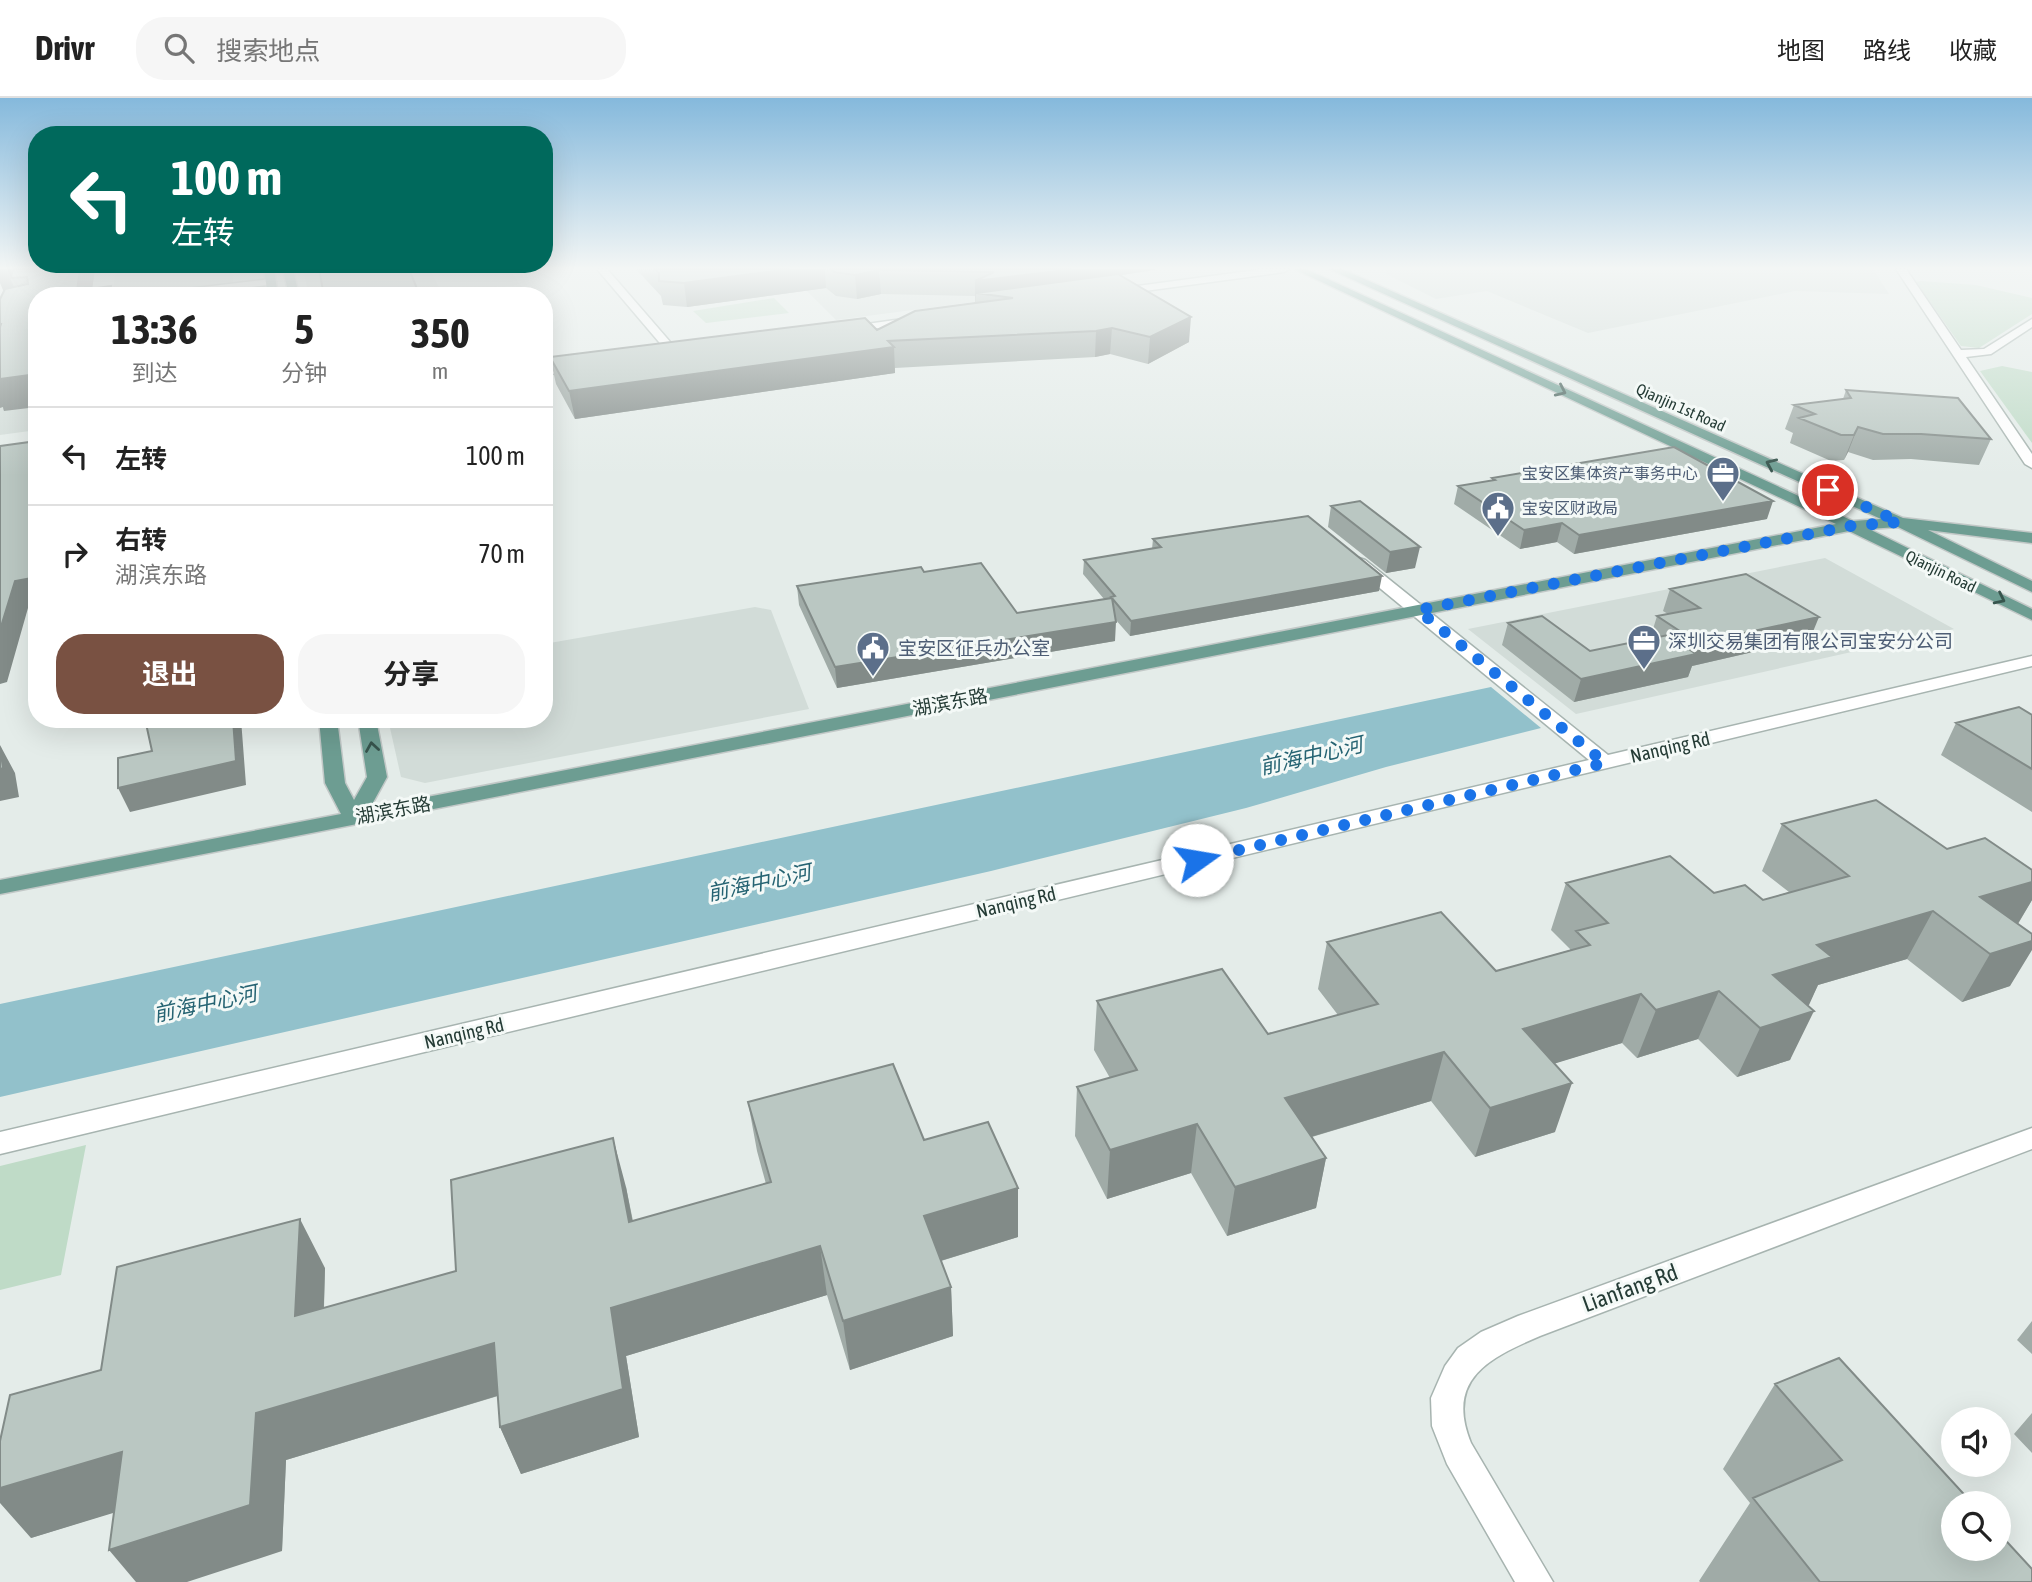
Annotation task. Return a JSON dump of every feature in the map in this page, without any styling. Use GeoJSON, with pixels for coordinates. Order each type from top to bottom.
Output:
{"type":"FeatureCollection","features":[{"type":"Feature","properties":{"kind":"main road","name":"Qianjin 1st Road"},"geometry":{"type":"LineString","coordinates":[[1448,338],[1851,526]]}},
{"type":"Feature","properties":{"kind":"main road","name":"Qianjin 1st Road"},"geometry":{"type":"LineString","coordinates":[[1489,338],[1900,522]]}},
{"type":"Feature","properties":{"kind":"main road","name":"湖滨东路"},"geometry":{"type":"LineString","coordinates":[[0,887],[1851,526],[1900,522]]}},
{"type":"Feature","properties":{"kind":"main road","name":"Qianjin Road"},"geometry":{"type":"LineString","coordinates":[[1900,522],[2032,587]]}},
{"type":"Feature","properties":{"kind":"main road"},"geometry":{"type":"LineString","coordinates":[[1900,522],[2032,538]]}},
{"type":"Feature","properties":{"kind":"main road","name":"Qianjin Road"},"geometry":{"type":"LineString","coordinates":[[1851,526],[2032,615]]}},
{"type":"Feature","properties":{"kind":"main road"},"geometry":{"type":"LineString","coordinates":[[329,728],[335,783],[354,818]]}},
{"type":"Feature","properties":{"kind":"main road"},"geometry":{"type":"LineString","coordinates":[[354,818],[377,777],[369,728]]}},
{"type":"Feature","properties":{"kind":"street"},"geometry":{"type":"LineString","coordinates":[[661,338],[674,353]]}},
{"type":"Feature","properties":{"kind":"street"},"geometry":{"type":"LineString","coordinates":[[1949,338],[2032,464]]}},
{"type":"Feature","properties":{"kind":"street"},"geometry":{"type":"LineString","coordinates":[[1960,354],[1987,352],[2008,338]]}},
{"type":"Feature","properties":{"kind":"street"},"geometry":{"type":"LineString","coordinates":[[661,355],[687,351]]}},
{"type":"Feature","properties":{"kind":"street"},"geometry":{"type":"LineString","coordinates":[[553,370],[596,364]]}},
{"type":"Feature","properties":{"kind":"street"},"geometry":{"type":"LineString","coordinates":[[1349,554],[1605,763]]}},
{"type":"Feature","properties":{"kind":"street","name":"Nanqing Rd"},"geometry":{"type":"LineString","coordinates":[[0,1143],[2032,662]]}},
{"type":"Feature","properties":{"kind":"street","name":"Lianfang Rd"},"geometry":{"type":"LineString","coordinates":[[1535,1582],[1459,1453],[1448,1426],[1447,1398],[1456,1376],[1469,1359],[1492,1342],[1529,1326],[2032,1138]]}},
{"type":"Feature","properties":{"kind":"shaded area"},"geometry":{"type":"Polygon","coordinates":[[[0,338],[28,338],[28,431],[0,435],[0,338]]]}},
{"type":"Feature","properties":{"kind":"shaded area","name":"深圳交易集团有限公司宝安分公司"},"geometry":{"type":"Polygon","coordinates":[[[1825,558],[1954,629],[1576,714],[1468,629],[1825,558]]]}},
{"type":"Feature","properties":{"kind":"shaded area"},"geometry":{"type":"Polygon","coordinates":[[[755,607],[771,610],[809,709],[425,783],[401,777],[390,728],[553,728],[553,642],[755,607]]]}},
{"type":"Feature","properties":{"kind":"green space"},"geometry":{"type":"Polygon","coordinates":[[[1956,338],[1994,338],[1979,348],[1961,346],[1956,338]]]}},
{"type":"Feature","properties":{"kind":"green space"},"geometry":{"type":"Polygon","coordinates":[[[2002,366],[2032,372],[2032,443],[1980,371],[2002,366]]]}},
{"type":"Feature","properties":{"kind":"green space"},"geometry":{"type":"Polygon","coordinates":[[[86,1145],[61,1275],[0,1290],[0,1166],[86,1145]]]}},
{"type":"Feature","properties":{"kind":"water","name":"前海中心河"},"geometry":{"type":"Polygon","coordinates":[[[1491,687],[1541,728],[1386,767],[1246,808],[991,871],[0,1097],[0,1004],[1491,687]]]}},
{"type":"Feature","properties":{"kind":"building"},"geometry":{"type":"Polygon","coordinates":[[[0,338],[28,338],[28,375],[0,379],[0,338]]]}},
{"type":"Feature","properties":{"kind":"building"},"geometry":{"type":"Polygon","coordinates":[[[701,338],[945,338],[888,341],[894,347],[569,391],[553,362],[553,357],[701,338]]]}},
{"type":"Feature","properties":{"kind":"building"},"geometry":{"type":"Polygon","coordinates":[[[1846,390],[1958,398],[1991,439],[1883,434],[1858,427],[1854,435],[1841,435],[1799,418],[1815,414],[1794,405],[1851,398],[1846,390]]]}},
{"type":"Feature","properties":{"kind":"building"},"geometry":{"type":"Polygon","coordinates":[[[28,442],[28,579],[15,581],[0,630],[0,446],[28,442]]]}},
{"type":"Feature","properties":{"kind":"building"},"geometry":{"type":"Polygon","coordinates":[[[1674,447],[1773,501],[1579,535],[1562,523],[1524,530],[1458,486],[1495,480],[1492,478],[1674,447]]]}},
{"type":"Feature","properties":{"kind":"building"},"geometry":{"type":"Polygon","coordinates":[[[1360,501],[1420,547],[1390,552],[1331,506],[1360,501]]]}},
{"type":"Feature","properties":{"kind":"building"},"geometry":{"type":"Polygon","coordinates":[[[1308,516],[1382,576],[1131,621],[1111,597],[1115,596],[1084,560],[1161,547],[1153,539],[1308,516]]]}},
{"type":"Feature","properties":{"kind":"building"},"geometry":{"type":"Polygon","coordinates":[[[981,563],[1017,613],[1112,598],[1116,622],[835,667],[797,586],[921,567],[924,572],[981,563]]]}},
{"type":"Feature","properties":{"kind":"building"},"geometry":{"type":"Polygon","coordinates":[[[1746,574],[1819,617],[1698,643],[1657,616],[1700,608],[1670,589],[1746,574]]]}},
{"type":"Feature","properties":{"kind":"building"},"geometry":{"type":"Polygon","coordinates":[[[1542,616],[1590,651],[1668,635],[1696,654],[1581,679],[1508,623],[1542,616]]]}},
{"type":"Feature","properties":{"kind":"building"},"geometry":{"type":"Polygon","coordinates":[[[2019,707],[2032,715],[2032,769],[1956,723],[2019,707]]]}},
{"type":"Feature","properties":{"kind":"building"},"geometry":{"type":"Polygon","coordinates":[[[147,728],[234,728],[236,761],[118,788],[118,758],[152,751],[147,728]]]}},
{"type":"Feature","properties":{"kind":"building"},"geometry":{"type":"Polygon","coordinates":[[[0,747],[3,768],[0,769],[0,747]]]}},
{"type":"Feature","properties":{"kind":"building"},"geometry":{"type":"Polygon","coordinates":[[[1876,800],[1947,849],[1985,838],[2032,870],[2032,882],[1980,897],[2032,934],[2032,941],[1990,954],[1933,911],[1817,945],[1832,957],[1773,975],[1814,1011],[1760,1028],[1719,991],[1656,1010],[1641,994],[1523,1029],[1572,1083],[1490,1108],[1444,1052],[1285,1098],[1326,1158],[1235,1187],[1197,1124],[1110,1150],[1077,1087],[1137,1070],[1097,1001],[1222,969],[1268,1034],[1378,1004],[1327,942],[1441,912],[1496,971],[1590,945],[1576,931],[1608,923],[1566,883],[1670,856],[1714,893],[1745,885],[1763,900],[1849,876],[1782,824],[1876,800]]]}},
{"type":"Feature","properties":{"kind":"building"},"geometry":{"type":"Polygon","coordinates":[[[893,1064],[924,1140],[988,1122],[1018,1188],[924,1216],[951,1287],[843,1321],[820,1246],[611,1308],[623,1389],[500,1427],[494,1343],[256,1413],[250,1505],[109,1550],[122,1452],[0,1488],[0,1441],[10,1395],[101,1370],[117,1267],[300,1219],[295,1316],[456,1271],[451,1180],[613,1138],[629,1222],[771,1182],[748,1102],[893,1064]]]}},
{"type":"Feature","properties":{"kind":"building"},"geometry":{"type":"Polygon","coordinates":[[[1839,1358],[1941,1469],[1941,1477],[1948,1477],[1961,1491],[1941,1491],[1941,1561],[2011,1561],[2011,1546],[2032,1569],[2032,1582],[1820,1582],[1753,1498],[1842,1460],[1775,1384],[1839,1358]]]}},
{"type":"Feature","properties":{"kind":"place","name":"宝安区集体资产事务中心"},"geometry":{"type":"Point","coordinates":[1723,503]}},
{"type":"Feature","properties":{"kind":"place","name":"宝安区财政局"},"geometry":{"type":"Point","coordinates":[1498,538]}},
{"type":"Feature","properties":{"kind":"place","name":"深圳交易集团有限公司宝安分公司"},"geometry":{"type":"Point","coordinates":[1644,671]}},
{"type":"Feature","properties":{"kind":"place","name":"宝安区征兵办公室"},"geometry":{"type":"Point","coordinates":[873,678]}},
{"type":"Feature","properties":{"kind":"route"},"geometry":{"type":"LineString","coordinates":[[1197,860],[1605,763],[1418,610],[1851,526],[1900,522],[1828,490]]}}]}
